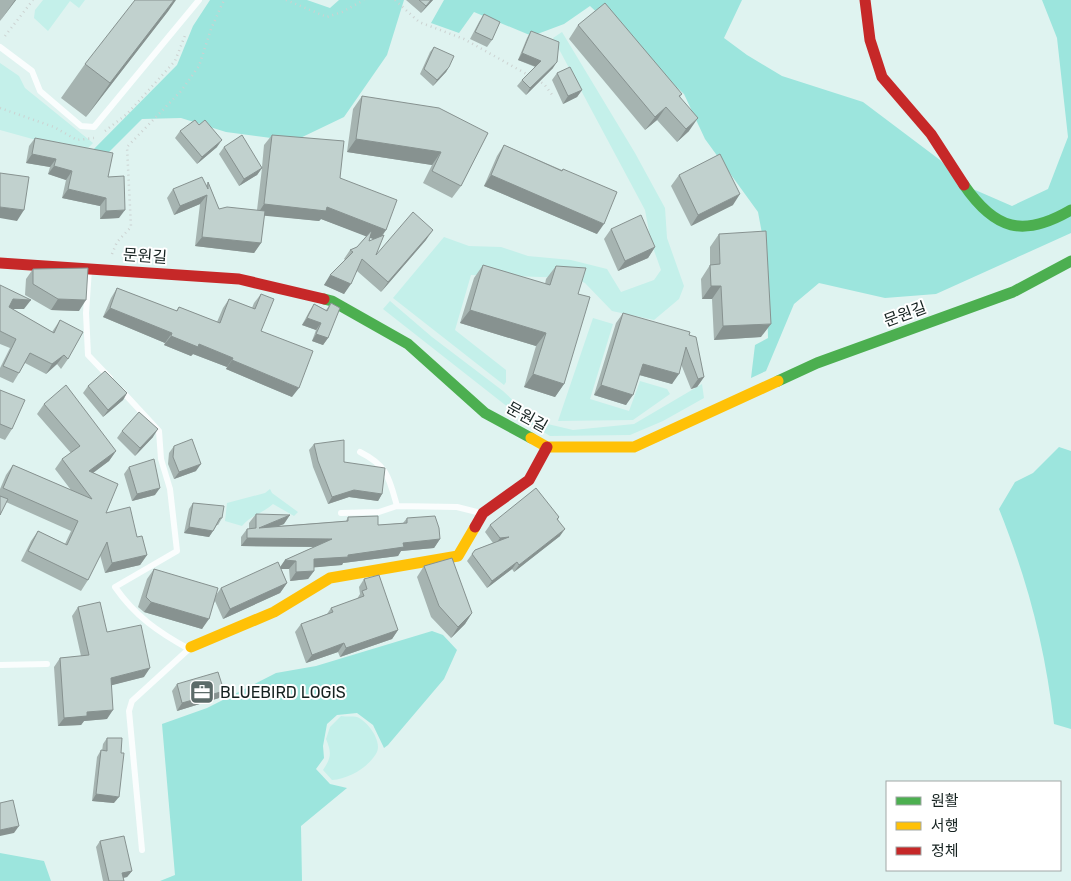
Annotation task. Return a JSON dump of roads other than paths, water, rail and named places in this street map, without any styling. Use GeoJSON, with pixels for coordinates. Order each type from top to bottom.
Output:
{"type":"FeatureCollection","features":[{"type":"Feature","properties":{"kind":"street"},"geometry":{"type":"LineString","coordinates":[[865,0],[866,19],[873,53],[884,80],[940,146],[979,204],[1000,222],[1022,228],[1051,223],[1071,210]]}},
{"type":"Feature","properties":{"kind":"street","name":"문원길"},"geometry":{"type":"LineString","coordinates":[[0,263],[238,279],[332,301],[408,344],[485,413],[547,447],[634,447],[817,363],[1013,292],[1071,261]]}},
{"type":"Feature","properties":{"kind":"street"},"geometry":{"type":"LineString","coordinates":[[190,648],[274,612],[330,578],[458,556],[482,514],[529,480],[547,447]]}},
{"type":"Feature","properties":{"kind":"lane"},"geometry":{"type":"LineString","coordinates":[[0,47],[32,71],[40,91],[81,126],[94,127],[199,0]]}},
{"type":"Feature","properties":{"kind":"lane"},"geometry":{"type":"LineString","coordinates":[[89,268],[86,314],[88,355],[112,380]]}},
{"type":"Feature","properties":{"kind":"lane"},"geometry":{"type":"LineString","coordinates":[[119,388],[160,431],[161,459],[170,489],[177,551],[116,587],[122,597],[156,632],[190,648],[132,701],[129,711],[142,850]]}},
{"type":"Feature","properties":{"kind":"lane"},"geometry":{"type":"LineString","coordinates":[[360,452],[377,460],[388,475],[397,506]]}},
{"type":"Feature","properties":{"kind":"lane"},"geometry":{"type":"LineString","coordinates":[[341,513],[379,512],[397,506],[457,507],[482,514]]}},
{"type":"Feature","properties":{"kind":"lane"},"geometry":{"type":"LineString","coordinates":[[0,665],[47,664]]}},
{"type":"Feature","properties":{"kind":"place","name":"BLUEBIRD LOGIS"},"geometry":{"type":"Point","coordinates":[202,692]}}]}
